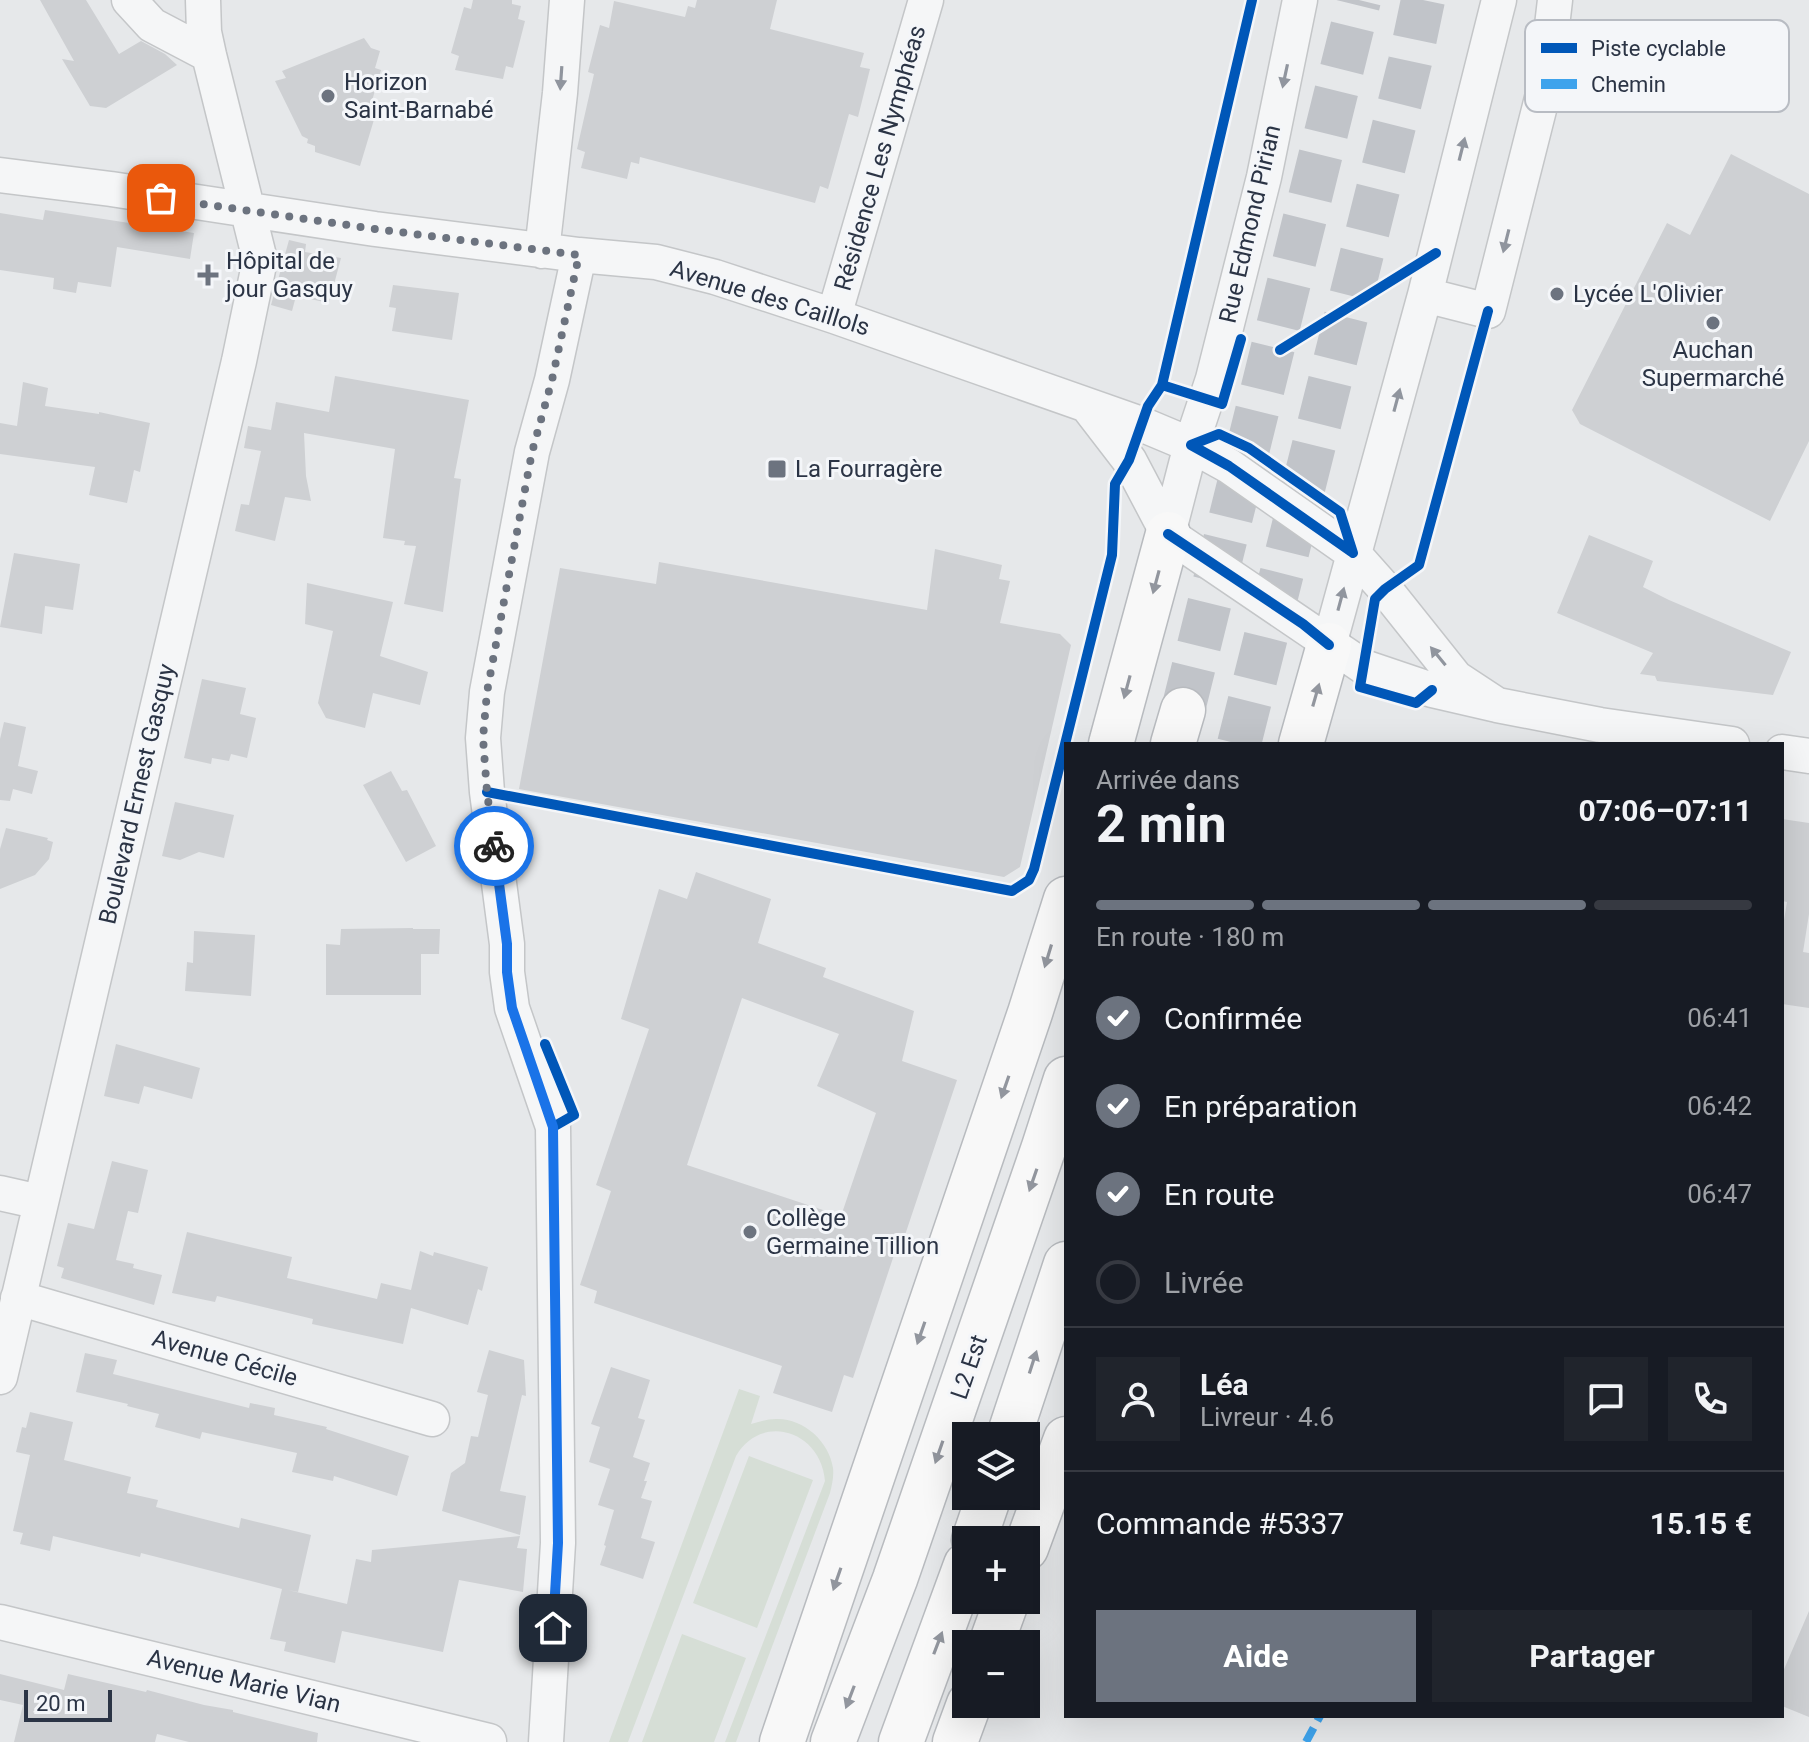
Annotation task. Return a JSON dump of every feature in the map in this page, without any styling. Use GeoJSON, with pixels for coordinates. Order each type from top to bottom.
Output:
{"type":"FeatureCollection","features":[{"type":"Feature","properties":{"kind":"highway"},"geometry":{"type":"LineString","coordinates":[[1112,742],[1168,534]]}},
{"type":"Feature","properties":{"kind":"highway"},"geometry":{"type":"LineString","coordinates":[[1302,742],[1329,645]]}},
{"type":"Feature","properties":{"kind":"highway"},"geometry":{"type":"LineString","coordinates":[[782,1742],[1064,905]]}},
{"type":"Feature","properties":{"kind":"highway","name":"L2 Est"},"geometry":{"type":"LineString","coordinates":[[833,1742],[895,1579],[1064,1085]]}},
{"type":"Feature","properties":{"kind":"highway"},"geometry":{"type":"LineString","coordinates":[[1014,1422],[1064,1270]]}},
{"type":"Feature","properties":{"kind":"highway"},"geometry":{"type":"LineString","coordinates":[[1034,1526],[1064,1444]]}},
{"type":"Feature","properties":{"kind":"highway"},"geometry":{"type":"LineString","coordinates":[[901,1742],[952,1603]]}},
{"type":"Feature","properties":{"kind":"highway"},"geometry":{"type":"LineString","coordinates":[[955,1742],[964,1718]]}},
{"type":"Feature","properties":{"kind":"street"},"geometry":{"type":"LineString","coordinates":[[129,0],[152,25],[209,55]]}},
{"type":"Feature","properties":{"kind":"street","name":"Boulevard Ernest Gasquy"},"geometry":{"type":"LineString","coordinates":[[0,1377],[259,270],[260,260],[249,210],[204,32],[203,0]]}},
{"type":"Feature","properties":{"kind":"street"},"geometry":{"type":"LineString","coordinates":[[542,251],[567,0]]}},
{"type":"Feature","properties":{"kind":"street","name":"Résidence Les Nymphéas"},"geometry":{"type":"LineString","coordinates":[[834,316],[926,0]]}},
{"type":"Feature","properties":{"kind":"street","name":"Rue Edmond Pirian"},"geometry":{"type":"LineString","coordinates":[[1191,445],[1213,379],[1264,177],[1300,0]]}},
{"type":"Feature","properties":{"kind":"street"},"geometry":{"type":"LineString","coordinates":[[1329,645],[1425,295],[1499,0]]}},
{"type":"Feature","properties":{"kind":"street"},"geometry":{"type":"LineString","coordinates":[[1553,20],[1555,0]]}},
{"type":"Feature","properties":{"kind":"street"},"geometry":{"type":"LineString","coordinates":[[1425,295],[1488,311],[1538,112]]}},
{"type":"Feature","properties":{"kind":"street","name":"Avenue des Caillols"},"geometry":{"type":"LineString","coordinates":[[0,175],[542,251],[656,262],[707,274],[834,316],[1141,424],[1191,445],[1229,466],[1353,553],[1456,678],[1497,705]]}},
{"type":"Feature","properties":{"kind":"street"},"geometry":{"type":"LineString","coordinates":[[546,1742],[558,1543],[553,1127],[512,1008],[483,738],[487,692],[532,452],[552,380],[579,255]]}},
{"type":"Feature","properties":{"kind":"street","name":"Avenue des Caillols"},"geometry":{"type":"LineString","coordinates":[[1089,408],[1129,460],[1168,534],[1364,667],[1432,690],[1497,705],[1600,725],[1718,742]]}},
{"type":"Feature","properties":{"kind":"street"},"geometry":{"type":"LineString","coordinates":[[1168,534],[1191,445]]}},
{"type":"Feature","properties":{"kind":"street"},"geometry":{"type":"LineString","coordinates":[[1784,752],[1809,756]]}},
{"type":"Feature","properties":{"kind":"street"},"geometry":{"type":"LineString","coordinates":[[0,1193],[40,1202]]}},
{"type":"Feature","properties":{"kind":"street","name":"Avenue Cécile"},"geometry":{"type":"LineString","coordinates":[[18,1298],[432,1419]]}},
{"type":"Feature","properties":{"kind":"street","name":"Avenue Marie Vian"},"geometry":{"type":"LineString","coordinates":[[0,1622],[489,1741]]}},
{"type":"Feature","properties":{"kind":"shaded area"},"geometry":{"type":"Polygon","coordinates":[[[739,1389],[760,1396],[751,1424],[769,1420],[796,1422],[820,1440],[833,1468],[830,1493],[736,1742],[725,1742],[825,1481],[821,1464],[813,1450],[789,1433],[775,1431],[760,1434],[747,1442],[736,1456],[628,1742],[609,1742],[739,1389]]]}},
{"type":"Feature","properties":{"kind":"shaded area"},"geometry":{"type":"Polygon","coordinates":[[[749,1456],[813,1480],[757,1628],[693,1603],[749,1456]]]}},
{"type":"Feature","properties":{"kind":"shaded area"},"geometry":{"type":"Polygon","coordinates":[[[682,1634],[746,1658],[714,1742],[642,1742],[682,1634]]]}},
{"type":"Feature","properties":{"kind":"building"},"geometry":{"type":"Polygon","coordinates":[[[40,0],[86,0],[119,54],[141,41],[165,54],[177,65],[106,108],[90,106],[62,59],[74,61],[40,0]]]}},
{"type":"Feature","properties":{"kind":"building"},"geometry":{"type":"Polygon","coordinates":[[[473,0],[512,0],[512,4],[521,6],[518,19],[525,21],[513,68],[506,66],[503,79],[455,70],[459,56],[451,53],[464,7],[471,9],[473,0]]]}},
{"type":"Feature","properties":{"kind":"building"},"geometry":{"type":"Polygon","coordinates":[[[697,0],[777,0],[770,29],[864,53],[860,67],[870,69],[858,117],[849,114],[828,189],[820,186],[815,203],[640,157],[639,164],[631,162],[627,179],[581,168],[585,152],[577,149],[594,74],[588,72],[600,25],[609,28],[614,1],[685,17],[688,6],[695,8],[697,0]]]}},
{"type":"Feature","properties":{"kind":"building","name":"Horizon Saint-Barnabé"},"geometry":{"type":"Polygon","coordinates":[[[364,38],[371,48],[380,51],[375,68],[381,70],[369,111],[376,113],[360,166],[315,152],[315,146],[307,143],[308,139],[302,136],[275,81],[286,78],[282,71],[364,38]]]}},
{"type":"Feature","properties":{"kind":"building","name":"Auchan Supermarché"},"geometry":{"type":"Polygon","coordinates":[[[1731,154],[1809,194],[1809,441],[1770,521],[1580,424],[1572,410],[1667,223],[1690,235],[1731,154]]]}},
{"type":"Feature","properties":{"kind":"building"},"geometry":{"type":"Polygon","coordinates":[[[45,210],[194,233],[190,259],[117,247],[111,287],[78,282],[76,293],[53,289],[54,278],[0,270],[0,213],[43,220],[45,210]]]}},
{"type":"Feature","properties":{"kind":"building"},"geometry":{"type":"Polygon","coordinates":[[[289,240],[306,244],[305,252],[341,258],[329,303],[296,296],[292,311],[271,305],[289,240]]]}},
{"type":"Feature","properties":{"kind":"building"},"geometry":{"type":"Polygon","coordinates":[[[393,285],[459,293],[452,340],[392,331],[396,308],[389,307],[393,285]]]}},
{"type":"Feature","properties":{"kind":"building"},"geometry":{"type":"Polygon","coordinates":[[[335,376],[469,400],[454,478],[461,479],[443,612],[404,604],[416,546],[383,538],[395,449],[304,433],[306,476],[311,501],[285,497],[275,541],[235,531],[241,504],[249,505],[261,451],[244,448],[248,426],[271,430],[276,402],[329,412],[335,376]]]}},
{"type":"Feature","properties":{"kind":"building"},"geometry":{"type":"Polygon","coordinates":[[[23,382],[48,388],[45,406],[99,412],[150,423],[140,472],[134,470],[127,503],[89,495],[95,467],[0,454],[0,423],[17,426],[23,382]]]}},
{"type":"Feature","properties":{"kind":"building"},"geometry":{"type":"Polygon","coordinates":[[[1589,535],[1653,561],[1643,587],[1791,652],[1773,695],[1657,681],[1655,676],[1640,674],[1653,653],[1557,613],[1589,535]]]}},
{"type":"Feature","properties":{"kind":"building"},"geometry":{"type":"Polygon","coordinates":[[[935,549],[1002,565],[999,579],[1010,581],[1000,623],[1060,634],[1071,645],[1020,867],[1004,877],[519,789],[560,568],[656,584],[659,562],[927,610],[935,549]]]}},
{"type":"Feature","properties":{"kind":"building"},"geometry":{"type":"Polygon","coordinates":[[[14,553],[80,564],[73,610],[45,606],[42,634],[0,627],[14,553]]]}},
{"type":"Feature","properties":{"kind":"building"},"geometry":{"type":"Polygon","coordinates":[[[307,583],[393,602],[380,656],[428,672],[420,705],[373,693],[365,728],[326,718],[318,703],[333,631],[305,624],[307,583]]]}},
{"type":"Feature","properties":{"kind":"building"},"geometry":{"type":"Polygon","coordinates":[[[202,679],[246,688],[240,714],[256,718],[247,758],[231,754],[229,761],[212,758],[211,764],[184,758],[202,679]]]}},
{"type":"Feature","properties":{"kind":"building"},"geometry":{"type":"Polygon","coordinates":[[[4,722],[26,727],[18,766],[38,771],[32,794],[13,789],[10,801],[0,800],[0,739],[4,722]]]}},
{"type":"Feature","properties":{"kind":"building"},"geometry":{"type":"Polygon","coordinates":[[[391,771],[402,791],[407,790],[436,846],[406,862],[363,785],[391,771]]]}},
{"type":"Feature","properties":{"kind":"building"},"geometry":{"type":"Polygon","coordinates":[[[175,802],[234,815],[224,858],[199,852],[180,860],[162,856],[175,802]]]}},
{"type":"Feature","properties":{"kind":"building"},"geometry":{"type":"Polygon","coordinates":[[[1784,819],[1809,823],[1809,914],[1803,952],[1809,953],[1809,1008],[1784,1004],[1784,920],[1787,902],[1784,901],[1784,819]]]}},
{"type":"Feature","properties":{"kind":"building"},"geometry":{"type":"Polygon","coordinates":[[[6,828],[48,838],[53,842],[49,859],[35,875],[0,889],[0,849],[6,828]]]}},
{"type":"Feature","properties":{"kind":"building"},"geometry":{"type":"Polygon","coordinates":[[[696,872],[771,899],[758,943],[826,968],[823,977],[914,1011],[902,1061],[957,1080],[853,1378],[844,1375],[832,1412],[773,1393],[782,1366],[594,1303],[597,1291],[580,1285],[611,1191],[596,1185],[649,1029],[621,1019],[659,889],[687,899],[696,872]],[[742,998],[687,1165],[841,1216],[876,1113],[817,1086],[839,1034],[742,998]]]}},
{"type":"Feature","properties":{"kind":"building"},"geometry":{"type":"Polygon","coordinates":[[[341,929],[440,929],[439,954],[421,954],[421,995],[326,995],[326,944],[340,945],[341,929]]]}},
{"type":"Feature","properties":{"kind":"building"},"geometry":{"type":"Polygon","coordinates":[[[194,931],[255,935],[251,996],[185,991],[187,962],[193,963],[194,931]]]}},
{"type":"Feature","properties":{"kind":"building"},"geometry":{"type":"Polygon","coordinates":[[[116,1044],[200,1068],[192,1099],[144,1086],[139,1104],[104,1096],[116,1044]]]}},
{"type":"Feature","properties":{"kind":"building"},"geometry":{"type":"Polygon","coordinates":[[[112,1161],[148,1170],[138,1213],[128,1211],[116,1260],[162,1275],[154,1305],[61,1278],[64,1268],[57,1266],[68,1223],[94,1229],[112,1161]]]}},
{"type":"Feature","properties":{"kind":"building"},"geometry":{"type":"Polygon","coordinates":[[[187,1232],[292,1257],[287,1278],[377,1299],[381,1283],[411,1290],[420,1251],[488,1267],[468,1325],[411,1308],[403,1344],[312,1324],[313,1319],[217,1296],[215,1302],[172,1293],[187,1232]]]}},
{"type":"Feature","properties":{"kind":"building"},"geometry":{"type":"Polygon","coordinates":[[[489,1350],[524,1360],[526,1396],[522,1395],[500,1491],[526,1496],[520,1535],[442,1511],[451,1473],[465,1463],[471,1436],[478,1437],[488,1395],[477,1392],[489,1350]]]}},
{"type":"Feature","properties":{"kind":"building"},"geometry":{"type":"Polygon","coordinates":[[[85,1353],[117,1360],[113,1374],[249,1408],[250,1403],[275,1408],[274,1415],[327,1427],[409,1456],[397,1496],[334,1476],[333,1481],[292,1472],[297,1453],[202,1432],[200,1439],[155,1427],[159,1414],[76,1392],[85,1353]]]}},
{"type":"Feature","properties":{"kind":"building"},"geometry":{"type":"Polygon","coordinates":[[[611,1367],[650,1380],[638,1418],[645,1420],[633,1457],[650,1463],[641,1498],[652,1501],[641,1538],[655,1542],[643,1579],[600,1565],[614,1510],[598,1505],[610,1469],[589,1462],[600,1427],[591,1424],[611,1367]]]}},
{"type":"Feature","properties":{"kind":"building"},"geometry":{"type":"Polygon","coordinates":[[[30,1412],[73,1422],[64,1460],[131,1477],[127,1493],[158,1500],[156,1507],[239,1528],[241,1518],[311,1535],[298,1592],[288,1590],[347,1604],[356,1559],[371,1562],[372,1550],[520,1536],[517,1548],[527,1549],[523,1592],[459,1580],[443,1652],[342,1631],[335,1663],[284,1651],[286,1642],[270,1639],[282,1589],[141,1553],[140,1557],[53,1536],[50,1551],[20,1544],[23,1533],[13,1531],[30,1455],[16,1452],[22,1427],[26,1428],[30,1412]]]}},
{"type":"Feature","properties":{"kind":"building"},"geometry":{"type":"Polygon","coordinates":[[[1809,1611],[1809,1717],[1784,1707],[1784,1669],[1809,1611]]]}},
{"type":"Feature","properties":{"kind":"building"},"geometry":{"type":"Polygon","coordinates":[[[0,1674],[64,1690],[68,1674],[147,1690],[318,1733],[317,1742],[189,1742],[157,1734],[155,1742],[14,1742],[23,1705],[0,1700],[0,1674]]]}},
{"type":"Feature","properties":{"kind":"tunnel"},"geometry":{"type":"LineString","coordinates":[[1183,710],[1359,0]]}},
{"type":"Feature","properties":{"kind":"tunnel"},"geometry":{"type":"LineString","coordinates":[[1240,742],[1423,0]]}},
{"type":"Feature","properties":{"kind":"marked path"},"geometry":{"type":"LineString","coordinates":[[1306,1742],[1319,1718]]}},
{"type":"Feature","properties":{"kind":"cycle path"},"geometry":{"type":"LineString","coordinates":[[1066,742],[1112,555],[1115,484],[1129,460],[1148,406],[1162,385],[1252,0]]}},
{"type":"Feature","properties":{"kind":"cycle path"},"geometry":{"type":"LineString","coordinates":[[1280,350],[1436,253]]}},
{"type":"Feature","properties":{"kind":"cycle path"},"geometry":{"type":"LineString","coordinates":[[1432,690],[1416,703],[1360,687],[1375,599],[1419,565],[1488,311]]}},
{"type":"Feature","properties":{"kind":"cycle path"},"geometry":{"type":"LineString","coordinates":[[1162,385],[1222,404],[1241,339]]}},
{"type":"Feature","properties":{"kind":"cycle path"},"geometry":{"type":"LineString","coordinates":[[1191,445],[1219,434],[1249,448],[1340,512],[1353,553]]}},
{"type":"Feature","properties":{"kind":"cycle path"},"geometry":{"type":"LineString","coordinates":[[1191,445],[1229,466],[1353,553]]}},
{"type":"Feature","properties":{"kind":"cycle path"},"geometry":{"type":"LineString","coordinates":[[1168,534],[1303,624],[1329,645]]}},
{"type":"Feature","properties":{"kind":"cycle path"},"geometry":{"type":"LineString","coordinates":[[487,792],[1012,891],[1029,880],[1034,869],[1064,748]]}},
{"type":"Feature","properties":{"kind":"cycle path"},"geometry":{"type":"LineString","coordinates":[[545,1044],[574,1115],[553,1127]]}},
{"type":"Feature","properties":{"kind":"way so far"},"geometry":{"type":"LineString","coordinates":[[161,198],[579,255],[552,380],[532,452],[487,692],[483,738],[494,846]]}},
{"type":"Feature","properties":{"kind":"place","name":"Horizon Saint-Barnabé"},"geometry":{"type":"Point","coordinates":[328,96]}},
{"type":"Feature","properties":{"kind":"place","name":"Hôpital de jour Gasquy"},"geometry":{"type":"Point","coordinates":[208,275]}},
{"type":"Feature","properties":{"kind":"place","name":"Lycée L'Olivier"},"geometry":{"type":"Point","coordinates":[1557,294]}},
{"type":"Feature","properties":{"kind":"place","name":"Auchan Supermarché"},"geometry":{"type":"Point","coordinates":[1713,323]}},
{"type":"Feature","properties":{"kind":"place","name":"La Fourragère"},"geometry":{"type":"Point","coordinates":[777,469]}},
{"type":"Feature","properties":{"kind":"place","name":"Collège Germaine Tillion"},"geometry":{"type":"Point","coordinates":[750,1232]}},
{"type":"Feature","properties":{"kind":"route"},"geometry":{"type":"LineString","coordinates":[[494,846],[512,1008],[553,1127],[558,1543],[553,1628]]}}]}
